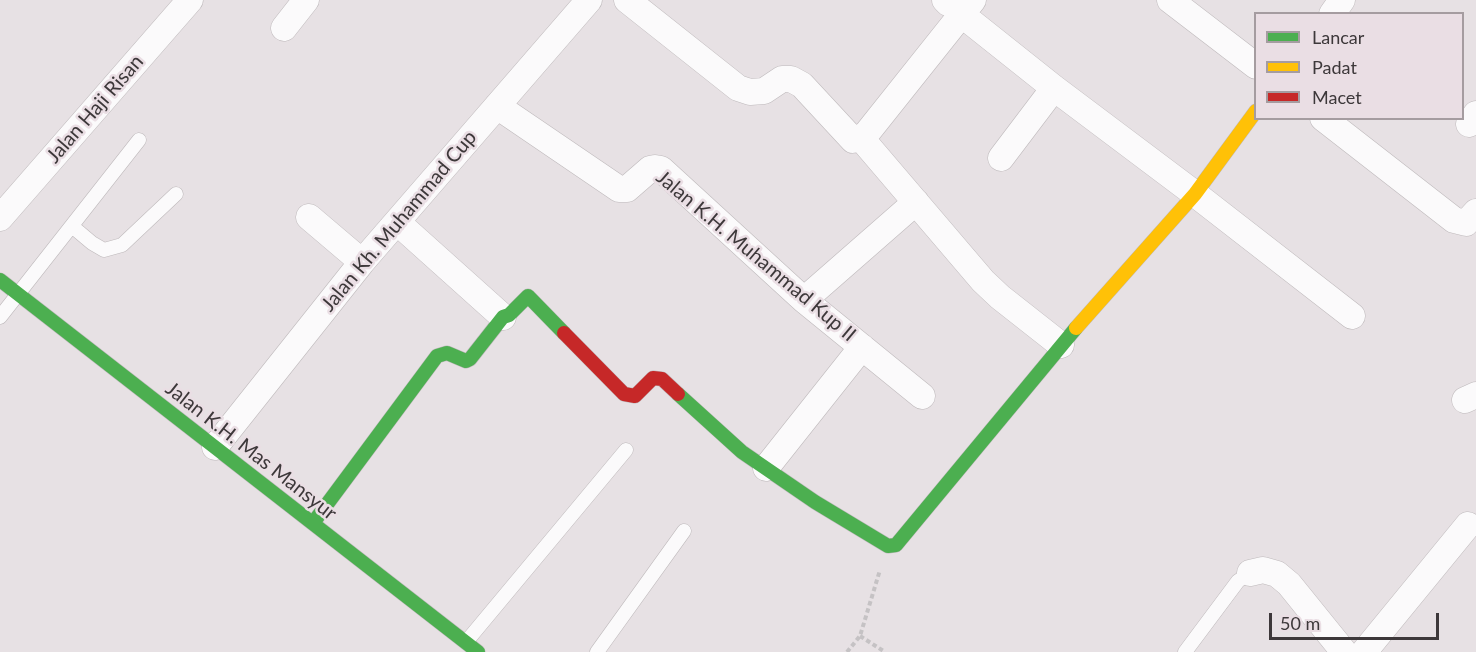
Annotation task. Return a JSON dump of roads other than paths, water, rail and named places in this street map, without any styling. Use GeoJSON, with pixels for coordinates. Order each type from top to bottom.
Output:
{"type":"FeatureCollection","features":[{"type":"Feature","properties":{"kind":"street","name":"Jalan Haji Risan"},"geometry":{"type":"LineString","coordinates":[[0,218],[190,0]]}},
{"type":"Feature","properties":{"kind":"street"},"geometry":{"type":"LineString","coordinates":[[284,28],[306,0]]}},
{"type":"Feature","properties":{"kind":"street"},"geometry":{"type":"LineString","coordinates":[[627,0],[738,88],[750,92],[791,79],[802,85],[853,140],[861,138],[957,4],[1054,88],[1352,316]]}},
{"type":"Feature","properties":{"kind":"street"},"geometry":{"type":"LineString","coordinates":[[1170,0],[1254,64]]}},
{"type":"Feature","properties":{"kind":"street","name":"Jalan Kh. Muhammad Cup"},"geometry":{"type":"LineString","coordinates":[[215,447],[362,262],[497,106],[577,4]]}},
{"type":"Feature","properties":{"kind":"street"},"geometry":{"type":"LineString","coordinates":[[1001,158],[1054,88]]}},
{"type":"Feature","properties":{"kind":"street","name":"Jalan K.H. Muhammad Kup II"},"geometry":{"type":"LineString","coordinates":[[497,106],[619,189],[627,189],[650,169],[661,169],[804,300],[922,396]]}},
{"type":"Feature","properties":{"kind":"street"},"geometry":{"type":"LineString","coordinates":[[313,523],[436,356],[447,353],[466,361],[470,359],[503,317],[509,315],[525,297],[531,298],[624,394],[635,396],[653,378],[662,380],[742,452],[815,502],[888,546],[896,545],[1061,345],[1195,194],[1254,114]]}},
{"type":"Feature","properties":{"kind":"street"},"geometry":{"type":"LineString","coordinates":[[1326,120],[1454,220],[1466,223],[1476,212]]}},
{"type":"Feature","properties":{"kind":"street"},"geometry":{"type":"LineString","coordinates":[[861,138],[983,281],[1061,345]]}},
{"type":"Feature","properties":{"kind":"street"},"geometry":{"type":"LineString","coordinates":[[804,300],[916,202]]}},
{"type":"Feature","properties":{"kind":"street"},"geometry":{"type":"LineString","coordinates":[[309,217],[362,262]]}},
{"type":"Feature","properties":{"kind":"street"},"geometry":{"type":"LineString","coordinates":[[397,222],[503,317]]}},
{"type":"Feature","properties":{"kind":"street","name":"Jalan K.H. Mas Mansyur"},"geometry":{"type":"LineString","coordinates":[[0,280],[478,652]]}},
{"type":"Feature","properties":{"kind":"street"},"geometry":{"type":"LineString","coordinates":[[766,468],[862,347]]}},
{"type":"Feature","properties":{"kind":"street"},"geometry":{"type":"LineString","coordinates":[[1364,652],[1473,524]]}},
{"type":"Feature","properties":{"kind":"street"},"geometry":{"type":"LineString","coordinates":[[1250,573],[1263,570],[1277,574],[1289,584],[1344,652]]}},
{"type":"Feature","properties":{"kind":"lane"},"geometry":{"type":"LineString","coordinates":[[0,317],[139,140]]}},
{"type":"Feature","properties":{"kind":"lane"},"geometry":{"type":"LineString","coordinates":[[72,227],[104,250],[122,245],[176,194]]}},
{"type":"Feature","properties":{"kind":"lane"},"geometry":{"type":"LineString","coordinates":[[466,642],[626,450]]}},
{"type":"Feature","properties":{"kind":"lane"},"geometry":{"type":"LineString","coordinates":[[597,652],[684,531]]}},
{"type":"Feature","properties":{"kind":"lane"},"geometry":{"type":"LineString","coordinates":[[1185,652],[1238,581],[1250,573]]}}]}
